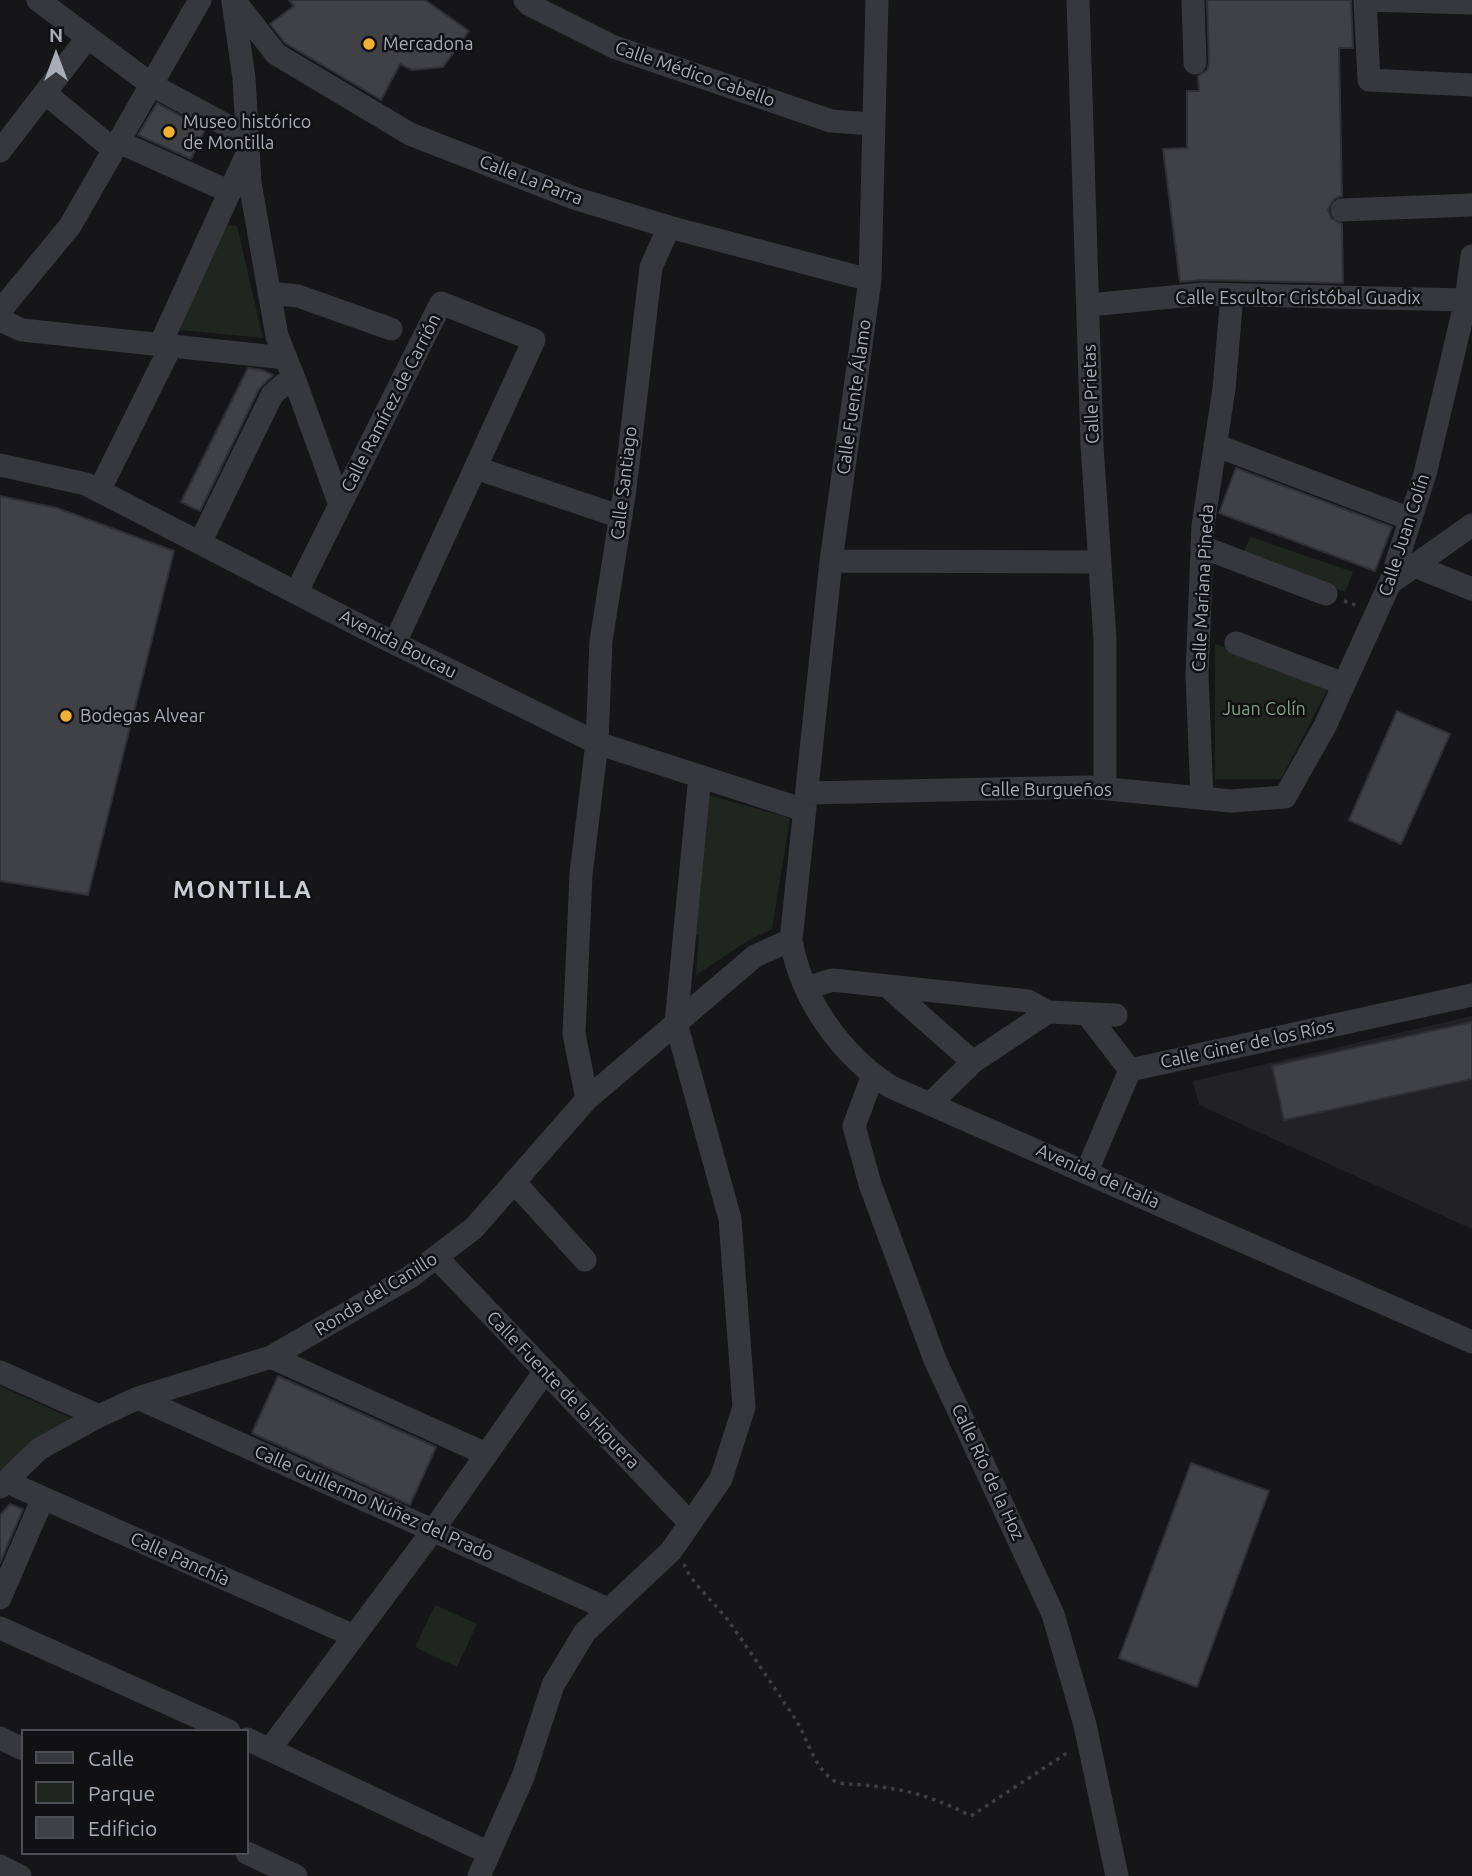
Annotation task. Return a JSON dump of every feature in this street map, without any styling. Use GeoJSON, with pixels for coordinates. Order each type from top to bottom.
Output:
{"type":"FeatureCollection","features":[{"type":"Feature","properties":{"kind":"street"},"geometry":{"type":"LineString","coordinates":[[38,0],[152,85],[248,144]]}},
{"type":"Feature","properties":{"kind":"street"},"geometry":{"type":"LineString","coordinates":[[0,311],[69,226],[200,0]]}},
{"type":"Feature","properties":{"kind":"street"},"geometry":{"type":"LineString","coordinates":[[233,0],[244,78],[250,183],[277,335],[340,505]]}},
{"type":"Feature","properties":{"kind":"street","name":"Calle La Parra"},"geometry":{"type":"LineString","coordinates":[[233,0],[276,54],[411,134],[574,198],[669,227],[870,280]]}},
{"type":"Feature","properties":{"kind":"street","name":"Calle Médico Cabello"},"geometry":{"type":"LineString","coordinates":[[525,0],[614,47],[831,121],[872,124]]}},
{"type":"Feature","properties":{"kind":"street","name":"Calle Fuente Álamo"},"geometry":{"type":"LineString","coordinates":[[806,801],[831,561],[870,280],[877,0]]}},
{"type":"Feature","properties":{"kind":"street","name":"Calle Prietas"},"geometry":{"type":"LineString","coordinates":[[1078,0],[1093,445],[1105,640],[1105,788]]}},
{"type":"Feature","properties":{"kind":"street"},"geometry":{"type":"LineString","coordinates":[[1193,0],[1195,63]]}},
{"type":"Feature","properties":{"kind":"street"},"geometry":{"type":"LineString","coordinates":[[1472,3],[1365,0],[1369,80],[1472,85]]}},
{"type":"Feature","properties":{"kind":"street"},"geometry":{"type":"LineString","coordinates":[[0,151],[88,37]]}},
{"type":"Feature","properties":{"kind":"street"},"geometry":{"type":"LineString","coordinates":[[45,93],[117,146],[230,191]]}},
{"type":"Feature","properties":{"kind":"street"},"geometry":{"type":"LineString","coordinates":[[99,491],[165,346],[248,144]]}},
{"type":"Feature","properties":{"kind":"street"},"geometry":{"type":"LineString","coordinates":[[1342,210],[1472,205]]}},
{"type":"Feature","properties":{"kind":"street","name":"Calle Santiago"},"geometry":{"type":"LineString","coordinates":[[587,1099],[574,1034],[581,874],[597,743],[601,641],[621,517],[651,267],[669,227]]}},
{"type":"Feature","properties":{"kind":"street","name":"Calle Juan Colín"},"geometry":{"type":"LineString","coordinates":[[1285,797],[1325,726],[1390,583],[1425,474],[1466,300],[1472,256]]}},
{"type":"Feature","properties":{"kind":"street"},"geometry":{"type":"LineString","coordinates":[[269,293],[298,296],[391,330]]}},
{"type":"Feature","properties":{"kind":"street","name":"Calle Escultor Cristóbal Guadix"},"geometry":{"type":"LineString","coordinates":[[1088,305],[1203,294],[1466,300]]}},
{"type":"Feature","properties":{"kind":"street","name":"Calle Mariana Pineda"},"geometry":{"type":"LineString","coordinates":[[1202,798],[1197,675],[1203,525],[1224,389],[1232,295]]}},
{"type":"Feature","properties":{"kind":"street","name":"Calle Ramírez de Carrión"},"geometry":{"type":"LineString","coordinates":[[296,593],[441,303],[534,340],[476,468]]}},
{"type":"Feature","properties":{"kind":"street"},"geometry":{"type":"LineString","coordinates":[[0,320],[22,330],[285,358]]}},
{"type":"Feature","properties":{"kind":"street"},"geometry":{"type":"LineString","coordinates":[[200,543],[272,395],[283,385],[295,381]]}},
{"type":"Feature","properties":{"kind":"street"},"geometry":{"type":"LineString","coordinates":[[1215,445],[1410,519]]}},
{"type":"Feature","properties":{"kind":"street","name":"Avenida Boucau"},"geometry":{"type":"LineString","coordinates":[[0,465],[86,484],[296,593],[597,743],[701,776],[806,801]]}},
{"type":"Feature","properties":{"kind":"street"},"geometry":{"type":"LineString","coordinates":[[395,643],[476,468],[621,517]]}},
{"type":"Feature","properties":{"kind":"street"},"geometry":{"type":"LineString","coordinates":[[1390,583],[1472,525]]}},
{"type":"Feature","properties":{"kind":"street"},"geometry":{"type":"LineString","coordinates":[[1202,547],[1326,594]]}},
{"type":"Feature","properties":{"kind":"street"},"geometry":{"type":"LineString","coordinates":[[831,561],[1100,562]]}},
{"type":"Feature","properties":{"kind":"street"},"geometry":{"type":"LineString","coordinates":[[1415,566],[1472,589]]}},
{"type":"Feature","properties":{"kind":"street"},"geometry":{"type":"LineString","coordinates":[[1236,643],[1344,684]]}},
{"type":"Feature","properties":{"kind":"street"},"geometry":{"type":"LineString","coordinates":[[479,1876],[523,1777],[553,1685],[585,1632],[671,1551],[721,1479],[744,1407],[730,1219],[676,1023],[701,776]]}},
{"type":"Feature","properties":{"kind":"street","name":"Calle Burgueños"},"geometry":{"type":"LineString","coordinates":[[806,801],[1088,787],[1231,801],[1285,797]]}},
{"type":"Feature","properties":{"kind":"street","name":"Avenida de Italia"},"geometry":{"type":"LineString","coordinates":[[806,801],[791,940],[794,957],[828,1026],[852,1057],[873,1075],[891,1087],[1472,1342]]}},
{"type":"Feature","properties":{"kind":"street","name":"Ronda del Canillo"},"geometry":{"type":"LineString","coordinates":[[3,1484],[39,1449],[99,1416],[138,1398],[271,1357],[410,1277],[474,1228],[587,1099],[755,956],[791,940]]}},
{"type":"Feature","properties":{"kind":"street"},"geometry":{"type":"LineString","coordinates":[[807,988],[832,980],[1028,1000],[1048,1012],[1116,1015]]}},
{"type":"Feature","properties":{"kind":"street"},"geometry":{"type":"LineString","coordinates":[[887,986],[973,1062]]}},
{"type":"Feature","properties":{"kind":"street","name":"Calle Giner de los Ríos"},"geometry":{"type":"LineString","coordinates":[[1130,1070],[1472,995]]}},
{"type":"Feature","properties":{"kind":"street"},"geometry":{"type":"LineString","coordinates":[[930,1104],[973,1062],[1048,1012]]}},
{"type":"Feature","properties":{"kind":"street"},"geometry":{"type":"LineString","coordinates":[[1087,1014],[1130,1070],[1087,1171]]}},
{"type":"Feature","properties":{"kind":"street","name":"Calle Río de la Hoz"},"geometry":{"type":"LineString","coordinates":[[873,1075],[855,1126],[870,1184],[935,1360],[1053,1614],[1088,1740],[1117,1876]]}},
{"type":"Feature","properties":{"kind":"street"},"geometry":{"type":"LineString","coordinates":[[514,1182],[585,1260]]}},
{"type":"Feature","properties":{"kind":"street","name":"Calle Fuente de la Higuera"},"geometry":{"type":"LineString","coordinates":[[436,1257],[690,1523]]}},
{"type":"Feature","properties":{"kind":"street"},"geometry":{"type":"LineString","coordinates":[[271,1357],[486,1454]]}},
{"type":"Feature","properties":{"kind":"street"},"geometry":{"type":"LineString","coordinates":[[270,1749],[434,1529],[545,1371]]}},
{"type":"Feature","properties":{"kind":"street"},"geometry":{"type":"LineString","coordinates":[[0,1372],[99,1416]]}},
{"type":"Feature","properties":{"kind":"street","name":"Calle Guillermo Núñez del Prado"},"geometry":{"type":"LineString","coordinates":[[138,1398],[608,1609]]}},
{"type":"Feature","properties":{"kind":"street","name":"Calle Panchía"},"geometry":{"type":"LineString","coordinates":[[3,1484],[43,1498],[354,1636]]}},
{"type":"Feature","properties":{"kind":"street"},"geometry":{"type":"LineString","coordinates":[[0,1598],[43,1498]]}},
{"type":"Feature","properties":{"kind":"street"},"geometry":{"type":"LineString","coordinates":[[0,1628],[225,1729]]}},
{"type":"Feature","properties":{"kind":"street"},"geometry":{"type":"LineString","coordinates":[[0,1738],[21,1748]]}},
{"type":"Feature","properties":{"kind":"street"},"geometry":{"type":"LineString","coordinates":[[248,1739],[489,1853]]}},
{"type":"Feature","properties":{"kind":"street"},"geometry":{"type":"LineString","coordinates":[[248,1853],[296,1876]]}},
{"type":"Feature","properties":{"kind":"street"},"geometry":{"type":"LineString","coordinates":[[0,1866],[20,1876]]}},
{"type":"Feature","properties":{"kind":"path"},"geometry":{"type":"LineString","coordinates":[[1326,594],[1377,613]]}},
{"type":"Feature","properties":{"kind":"path"},"geometry":{"type":"LineString","coordinates":[[677,1542],[687,1574],[719,1608],[794,1717],[804,1734],[812,1758],[837,1783],[902,1789],[937,1800],[971,1816],[1088,1740]]}},
{"type":"Feature","properties":{"kind":"shaded area"},"geometry":{"type":"Polygon","coordinates":[[[1472,1016],[1472,1229],[1199,1105],[1193,1081],[1472,1016]]]}},
{"type":"Feature","properties":{"kind":"green space"},"geometry":{"type":"Polygon","coordinates":[[[224,225],[237,226],[263,338],[180,330],[224,225]]]}},
{"type":"Feature","properties":{"kind":"green space"},"geometry":{"type":"Polygon","coordinates":[[[1251,537],[1353,572],[1345,592],[1243,553],[1251,537]]]}},
{"type":"Feature","properties":{"kind":"green space","name":"Juan Colín"},"geometry":{"type":"Polygon","coordinates":[[[1215,644],[1333,679],[1281,779],[1215,779],[1215,644]]]}},
{"type":"Feature","properties":{"kind":"green space"},"geometry":{"type":"Polygon","coordinates":[[[708,795],[790,818],[772,929],[749,940],[696,975],[699,934],[696,936],[699,832],[708,795]]]}},
{"type":"Feature","properties":{"kind":"green space"},"geometry":{"type":"Polygon","coordinates":[[[0,1386],[73,1419],[31,1440],[0,1471],[0,1386]]]}},
{"type":"Feature","properties":{"kind":"green space"},"geometry":{"type":"Polygon","coordinates":[[[435,1605],[477,1624],[457,1667],[415,1647],[435,1605]]]}},
{"type":"Feature","properties":{"kind":"building","name":"Mercadona"},"geometry":{"type":"Polygon","coordinates":[[[289,0],[425,0],[469,31],[443,67],[412,70],[400,64],[381,100],[285,43],[270,24],[294,6],[289,0]]]}},
{"type":"Feature","properties":{"kind":"building"},"geometry":{"type":"Polygon","coordinates":[[[1207,0],[1351,0],[1353,48],[1339,48],[1342,196],[1334,199],[1328,210],[1331,218],[1342,224],[1343,283],[1203,280],[1180,282],[1163,149],[1187,148],[1187,91],[1199,91],[1198,76],[1207,70],[1209,63],[1207,0]]]}},
{"type":"Feature","properties":{"kind":"building","name":"Museo histórico de Montilla"},"geometry":{"type":"Polygon","coordinates":[[[157,103],[205,129],[191,159],[138,135],[157,103]]]}},
{"type":"Feature","properties":{"kind":"building"},"geometry":{"type":"Polygon","coordinates":[[[248,368],[273,375],[259,389],[200,511],[181,502],[248,368]]]}},
{"type":"Feature","properties":{"kind":"building"},"geometry":{"type":"Polygon","coordinates":[[[1236,468],[1392,527],[1375,571],[1219,513],[1236,468]]]}},
{"type":"Feature","properties":{"kind":"building","name":"Bodegas Alvear"},"geometry":{"type":"Polygon","coordinates":[[[0,496],[57,508],[174,551],[88,895],[0,881],[0,496]]]}},
{"type":"Feature","properties":{"kind":"building"},"geometry":{"type":"Polygon","coordinates":[[[1397,711],[1450,734],[1401,844],[1349,820],[1397,711]]]}},
{"type":"Feature","properties":{"kind":"building"},"geometry":{"type":"Polygon","coordinates":[[[1472,1022],[1472,1079],[1284,1120],[1272,1066],[1472,1022]]]}},
{"type":"Feature","properties":{"kind":"building"},"geometry":{"type":"Polygon","coordinates":[[[278,1376],[436,1447],[410,1505],[252,1433],[278,1376]]]}},
{"type":"Feature","properties":{"kind":"building"},"geometry":{"type":"Polygon","coordinates":[[[1191,1463],[1269,1491],[1197,1687],[1119,1658],[1191,1463]]]}},
{"type":"Feature","properties":{"kind":"building"},"geometry":{"type":"Polygon","coordinates":[[[10,1504],[23,1509],[0,1563],[0,1515],[10,1504]]]}},
{"type":"Feature","properties":{"kind":"place","name":"Mercadona"},"geometry":{"type":"Point","coordinates":[369,44]}},
{"type":"Feature","properties":{"kind":"place","name":"Museo histórico de Montilla"},"geometry":{"type":"Point","coordinates":[169,132]}},
{"type":"Feature","properties":{"kind":"place","name":"Bodegas Alvear"},"geometry":{"type":"Point","coordinates":[66,716]}},
{"type":"Feature","properties":{"kind":"district","name":"MONTILLA"},"geometry":{"type":"Point","coordinates":[243,890]}}]}
